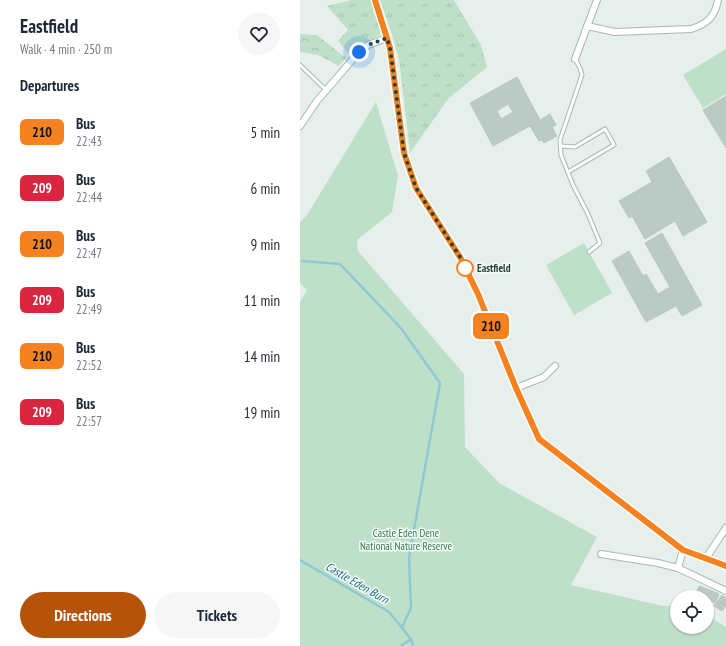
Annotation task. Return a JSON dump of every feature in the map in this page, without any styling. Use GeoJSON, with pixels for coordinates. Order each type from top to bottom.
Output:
{"type":"FeatureCollection","features":[{"type":"Feature","properties":{"kind":"street"},"geometry":{"type":"LineString","coordinates":[[375,0],[390,48],[404,153],[416,188],[460,257],[478,294],[516,388],[539,439],[683,550],[726,566]]}},
{"type":"Feature","properties":{"kind":"street"},"geometry":{"type":"LineString","coordinates":[[575,59],[597,0]]}},
{"type":"Feature","properties":{"kind":"street"},"geometry":{"type":"LineString","coordinates":[[587,26],[615,32],[691,29],[702,26],[710,18],[716,10],[718,0]]}},
{"type":"Feature","properties":{"kind":"street"},"geometry":{"type":"LineString","coordinates":[[300,126],[326,90],[359,52],[368,45],[387,38]]}},
{"type":"Feature","properties":{"kind":"street"},"geometry":{"type":"LineString","coordinates":[[516,388],[544,377],[555,366]]}},
{"type":"Feature","properties":{"kind":"street"},"geometry":{"type":"LineString","coordinates":[[706,558],[726,528]]}},
{"type":"Feature","properties":{"kind":"street"},"geometry":{"type":"LineString","coordinates":[[678,568],[683,550]]}},
{"type":"Feature","properties":{"kind":"street"},"geometry":{"type":"LineString","coordinates":[[601,554],[658,563],[678,568],[726,591]]}},
{"type":"Feature","properties":{"kind":"lane"},"geometry":{"type":"LineString","coordinates":[[575,59],[582,75],[560,140],[561,155],[600,244],[589,252]]}},
{"type":"Feature","properties":{"kind":"lane"},"geometry":{"type":"LineString","coordinates":[[300,65],[326,90]]}},
{"type":"Feature","properties":{"kind":"lane"},"geometry":{"type":"LineString","coordinates":[[561,146],[575,146],[605,130],[614,145],[568,172]]}},
{"type":"Feature","properties":{"kind":"green space"},"geometry":{"type":"Polygon","coordinates":[[[352,0],[371,0],[381,27],[380,35],[358,45],[349,54],[338,41],[348,30],[327,6],[352,0]]]}},
{"type":"Feature","properties":{"kind":"green space"},"geometry":{"type":"Polygon","coordinates":[[[380,0],[454,0],[481,45],[487,67],[448,99],[410,153],[399,59],[380,0]]]}},
{"type":"Feature","properties":{"kind":"green space"},"geometry":{"type":"Polygon","coordinates":[[[300,34],[317,35],[346,58],[339,66],[318,55],[300,52],[300,34]]]}},
{"type":"Feature","properties":{"kind":"green space"},"geometry":{"type":"Polygon","coordinates":[[[726,49],[726,94],[703,108],[683,75],[726,49]]]}},
{"type":"Feature","properties":{"kind":"green space","name":"Castle Eden Dene National Nature Reserve"},"geometry":{"type":"Polygon","coordinates":[[[376,102],[398,176],[392,212],[357,240],[358,251],[464,374],[465,447],[499,483],[597,537],[571,585],[663,606],[670,606],[670,634],[714,634],[714,619],[726,627],[726,646],[300,646],[300,302],[307,290],[300,283],[300,222],[307,215],[376,102]]]}},
{"type":"Feature","properties":{"kind":"green space"},"geometry":{"type":"Polygon","coordinates":[[[584,243],[612,293],[574,315],[546,265],[584,243]]]}},
{"type":"Feature","properties":{"kind":"building"},"geometry":{"type":"Polygon","coordinates":[[[517,77],[540,120],[550,114],[556,125],[552,127],[557,136],[544,143],[542,140],[539,141],[530,126],[493,146],[470,103],[517,77]],[[508,104],[497,111],[501,119],[513,112],[508,104]]]}},
{"type":"Feature","properties":{"kind":"building"},"geometry":{"type":"Polygon","coordinates":[[[726,96],[726,148],[703,110],[726,96]]]}},
{"type":"Feature","properties":{"kind":"building"},"geometry":{"type":"Polygon","coordinates":[[[669,157],[707,222],[683,236],[675,221],[645,239],[632,216],[629,218],[619,201],[652,182],[646,171],[669,157]]]}},
{"type":"Feature","properties":{"kind":"building"},"geometry":{"type":"Polygon","coordinates":[[[662,233],[702,305],[682,316],[676,306],[646,322],[612,261],[629,251],[643,276],[646,274],[658,294],[670,287],[645,243],[662,233]]]}},
{"type":"Feature","properties":{"kind":"building"},"geometry":{"type":"Polygon","coordinates":[[[699,586],[710,590],[697,590],[699,586]]]}},
{"type":"Feature","properties":{"kind":"building"},"geometry":{"type":"Polygon","coordinates":[[[714,592],[719,594],[714,602],[714,592]]]}},
{"type":"Feature","properties":{"kind":"building"},"geometry":{"type":"Polygon","coordinates":[[[722,595],[726,598],[726,606],[722,611],[714,606],[722,595]]]}},
{"type":"Feature","properties":{"kind":"waterway"},"geometry":{"type":"LineString","coordinates":[[302,261],[340,264],[400,327],[440,383],[409,558],[411,608],[402,627]]}},
{"type":"Feature","properties":{"kind":"waterway","name":"Castle Eden Burn"},"geometry":{"type":"LineString","coordinates":[[300,560],[389,612],[411,639],[413,646]]}},
{"type":"Feature","properties":{"kind":"waterway"},"geometry":{"type":"LineString","coordinates":[[401,646],[411,639]]}},
{"type":"Feature","properties":{"kind":"bus line","name":"210"},"geometry":{"type":"LineString","coordinates":[[375,0],[390,48],[404,153],[416,188],[460,257],[478,294],[516,388],[539,439],[683,550],[726,566]]}},
{"type":"Feature","properties":{"kind":"place","name":"Eastfield"},"geometry":{"type":"Point","coordinates":[465,268]}},
{"type":"Feature","properties":{"kind":"route"},"geometry":{"type":"LineString","coordinates":[[359,52],[368,45],[387,38],[390,48],[404,153],[416,188],[460,257],[466,269],[465,268]]}}]}
